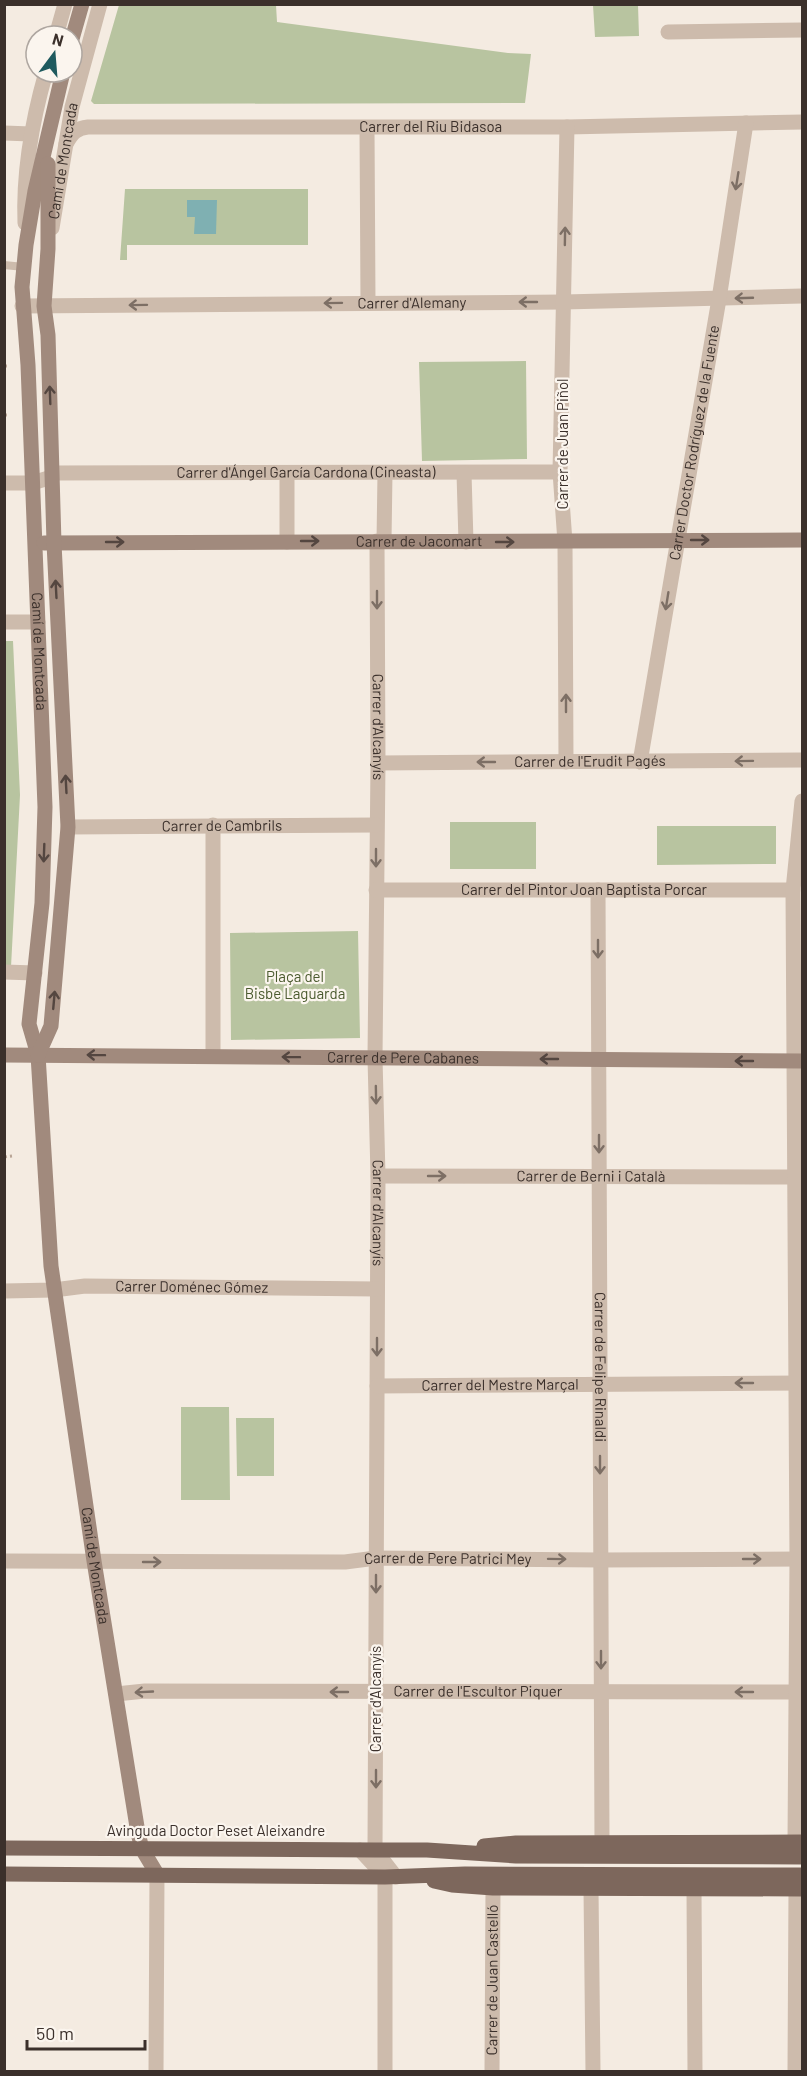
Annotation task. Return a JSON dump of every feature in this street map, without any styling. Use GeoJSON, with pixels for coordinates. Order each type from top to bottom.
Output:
{"type":"FeatureCollection","features":[{"type":"Feature","properties":{"kind":"main road","name":"Avinguda Doctor Peset Aleixandre"},"geometry":{"type":"LineString","coordinates":[[427,1850],[516,1843],[799,1842]]}},
{"type":"Feature","properties":{"kind":"main road","name":"Avinguda Doctor Peset Aleixandre"},"geometry":{"type":"LineString","coordinates":[[4,1848],[427,1850],[516,1856],[802,1857]]}},
{"type":"Feature","properties":{"kind":"main road"},"geometry":{"type":"LineString","coordinates":[[4,1874],[391,1877],[465,1874],[800,1884]]}},
{"type":"Feature","properties":{"kind":"main road"},"geometry":{"type":"LineString","coordinates":[[416,1877],[452,1885],[493,1888],[694,1889],[800,1884]]}},
{"type":"Feature","properties":{"kind":"street"},"geometry":{"type":"LineString","coordinates":[[59,24],[65,4]]}},
{"type":"Feature","properties":{"kind":"street"},"geometry":{"type":"LineString","coordinates":[[76,24],[82,4]]}},
{"type":"Feature","properties":{"kind":"street","name":"Camí de Montcada"},"geometry":{"type":"LineString","coordinates":[[48,249],[75,92],[100,4]]}},
{"type":"Feature","properties":{"kind":"street"},"geometry":{"type":"LineString","coordinates":[[668,32],[802,30]]}},
{"type":"Feature","properties":{"kind":"street","name":"Camí de Montcada"},"geometry":{"type":"LineString","coordinates":[[26,244],[26,193],[31,134],[43,84]]}},
{"type":"Feature","properties":{"kind":"street","name":"Camí de Montcada"},"geometry":{"type":"LineString","coordinates":[[60,84],[35,191],[26,244],[22,306],[28,365],[45,807],[42,903],[29,1024],[38,1055],[44,1173],[54,1290],[94,1561],[142,1849],[157,1874]]}},
{"type":"Feature","properties":{"kind":"street","name":"Carrer del Riu Bidasoa"},"geometry":{"type":"LineString","coordinates":[[66,144],[76,130],[88,127],[567,127],[802,122]]}},
{"type":"Feature","properties":{"kind":"street","name":"Carrer Doctor Rodríguez de la Fuente"},"geometry":{"type":"LineString","coordinates":[[640,762],[719,299],[746,123]]}},
{"type":"Feature","properties":{"kind":"street","name":"Carrer de Juan Piñol"},"geometry":{"type":"LineString","coordinates":[[566,762],[565,542],[560,472],[567,127]]}},
{"type":"Feature","properties":{"kind":"street"},"geometry":{"type":"LineString","coordinates":[[367,128],[368,302]]}},
{"type":"Feature","properties":{"kind":"street"},"geometry":{"type":"LineString","coordinates":[[4,133],[31,134]]}},
{"type":"Feature","properties":{"kind":"street","name":"Camí de Montcada"},"geometry":{"type":"LineString","coordinates":[[38,1055],[51,1026],[68,827],[54,543],[48,335],[44,306],[48,249],[48,134]]}},
{"type":"Feature","properties":{"kind":"street","name":"Carrer d'Alemany"},"geometry":{"type":"LineString","coordinates":[[22,306],[564,302],[802,296]]}},
{"type":"Feature","properties":{"kind":"street","name":"Carrer d'Ángel García Cardona (Cineasta)"},"geometry":{"type":"LineString","coordinates":[[4,483],[32,483],[52,475],[560,472]]}},
{"type":"Feature","properties":{"kind":"street"},"geometry":{"type":"LineString","coordinates":[[287,473],[287,542]]}},
{"type":"Feature","properties":{"kind":"street","name":"Carrer d'Alcanyís"},"geometry":{"type":"LineString","coordinates":[[368,1850],[376,1692],[378,1176],[375,1058],[376,825],[381,541],[385,473]]}},
{"type":"Feature","properties":{"kind":"street"},"geometry":{"type":"LineString","coordinates":[[464,473],[466,542]]}},
{"type":"Feature","properties":{"kind":"street","name":"Carrer de Jacomart"},"geometry":{"type":"LineString","coordinates":[[35,543],[802,540]]}},
{"type":"Feature","properties":{"kind":"street"},"geometry":{"type":"LineString","coordinates":[[4,622],[38,622]]}},
{"type":"Feature","properties":{"kind":"street","name":"Carrer de l'Erudit Pagés"},"geometry":{"type":"LineString","coordinates":[[378,763],[802,760]]}},
{"type":"Feature","properties":{"kind":"street"},"geometry":{"type":"LineString","coordinates":[[799,1842],[799,1061],[798,942],[793,890],[802,801]]}},
{"type":"Feature","properties":{"kind":"street"},"geometry":{"type":"LineString","coordinates":[[213,825],[213,1056]]}},
{"type":"Feature","properties":{"kind":"street","name":"Carrer de Cambrils"},"geometry":{"type":"LineString","coordinates":[[68,827],[376,825]]}},
{"type":"Feature","properties":{"kind":"street","name":"Carrer del Pintor Joan Baptista Porcar"},"geometry":{"type":"LineString","coordinates":[[376,890],[793,890]]}},
{"type":"Feature","properties":{"kind":"street","name":"Carrer de Felipe Rinaldi"},"geometry":{"type":"LineString","coordinates":[[598,890],[602,1843]]}},
{"type":"Feature","properties":{"kind":"street"},"geometry":{"type":"LineString","coordinates":[[4,972],[34,973]]}},
{"type":"Feature","properties":{"kind":"street","name":"Carrer de Pere Cabanes"},"geometry":{"type":"LineString","coordinates":[[4,1055],[799,1061]]}},
{"type":"Feature","properties":{"kind":"street","name":"Carrer de Berni i Català"},"geometry":{"type":"LineString","coordinates":[[378,1176],[799,1177]]}},
{"type":"Feature","properties":{"kind":"street","name":"Carrer Doménec Gómez"},"geometry":{"type":"LineString","coordinates":[[4,1291],[54,1290],[85,1286],[377,1289]]}},
{"type":"Feature","properties":{"kind":"street","name":"Carrer del Mestre Marçal"},"geometry":{"type":"LineString","coordinates":[[377,1386],[799,1383]]}},
{"type":"Feature","properties":{"kind":"street","name":"Carrer de Pere Patrici Mey"},"geometry":{"type":"LineString","coordinates":[[4,1561],[345,1562],[376,1558],[800,1559]]}},
{"type":"Feature","properties":{"kind":"street","name":"Carrer de l'Escultor Piquer"},"geometry":{"type":"LineString","coordinates":[[116,1694],[145,1691],[800,1692]]}},
{"type":"Feature","properties":{"kind":"street"},"geometry":{"type":"LineString","coordinates":[[368,1850],[391,1877],[385,2072]]}},
{"type":"Feature","properties":{"kind":"street"},"geometry":{"type":"LineString","coordinates":[[156,2072],[157,1874]]}},
{"type":"Feature","properties":{"kind":"street"},"geometry":{"type":"LineString","coordinates":[[795,2072],[800,1884]]}},
{"type":"Feature","properties":{"kind":"street","name":"Carrer de Juan Castelló"},"geometry":{"type":"LineString","coordinates":[[492,2072],[493,1888]]}},
{"type":"Feature","properties":{"kind":"street"},"geometry":{"type":"LineString","coordinates":[[591,1889],[592,2072]]}},
{"type":"Feature","properties":{"kind":"street"},"geometry":{"type":"LineString","coordinates":[[694,1889],[695,2072]]}},
{"type":"Feature","properties":{"kind":"lane"},"geometry":{"type":"LineString","coordinates":[[4,265],[24,267]]}},
{"type":"Feature","properties":{"kind":"path"},"geometry":{"type":"LineString","coordinates":[[4,1157],[12,1156]]}},
{"type":"Feature","properties":{"kind":"green space"},"geometry":{"type":"Polygon","coordinates":[[[119,5],[276,5],[277,22],[508,53],[531,54],[525,103],[94,104],[91,101],[119,5]]]}},
{"type":"Feature","properties":{"kind":"green space"},"geometry":{"type":"Polygon","coordinates":[[[593,5],[638,5],[639,36],[595,37],[593,5]]]}},
{"type":"Feature","properties":{"kind":"green space"},"geometry":{"type":"Polygon","coordinates":[[[125,189],[308,189],[308,245],[127,245],[127,260],[120,260],[125,189]]]}},
{"type":"Feature","properties":{"kind":"green space"},"geometry":{"type":"Polygon","coordinates":[[[526,361],[527,459],[422,461],[419,362],[526,361]]]}},
{"type":"Feature","properties":{"kind":"green space"},"geometry":{"type":"Polygon","coordinates":[[[4,641],[13,641],[20,795],[11,967],[5,967],[4,641]]]}},
{"type":"Feature","properties":{"kind":"green space"},"geometry":{"type":"Polygon","coordinates":[[[450,822],[536,822],[536,869],[450,869],[450,822]]]}},
{"type":"Feature","properties":{"kind":"green space"},"geometry":{"type":"Polygon","coordinates":[[[657,826],[776,826],[776,864],[657,865],[657,826]]]}},
{"type":"Feature","properties":{"kind":"green space","name":"Plaça del Bisbe Laguarda"},"geometry":{"type":"Polygon","coordinates":[[[358,931],[360,1038],[231,1040],[230,933],[358,931]]]}},
{"type":"Feature","properties":{"kind":"green space"},"geometry":{"type":"Polygon","coordinates":[[[181,1407],[229,1407],[230,1500],[181,1500],[181,1407]]]}},
{"type":"Feature","properties":{"kind":"green space"},"geometry":{"type":"Polygon","coordinates":[[[236,1418],[274,1418],[274,1476],[237,1476],[236,1418]]]}},
{"type":"Feature","properties":{"kind":"water"},"geometry":{"type":"Polygon","coordinates":[[[187,200],[217,200],[216,234],[194,234],[195,217],[187,217],[187,200]]]}}]}
